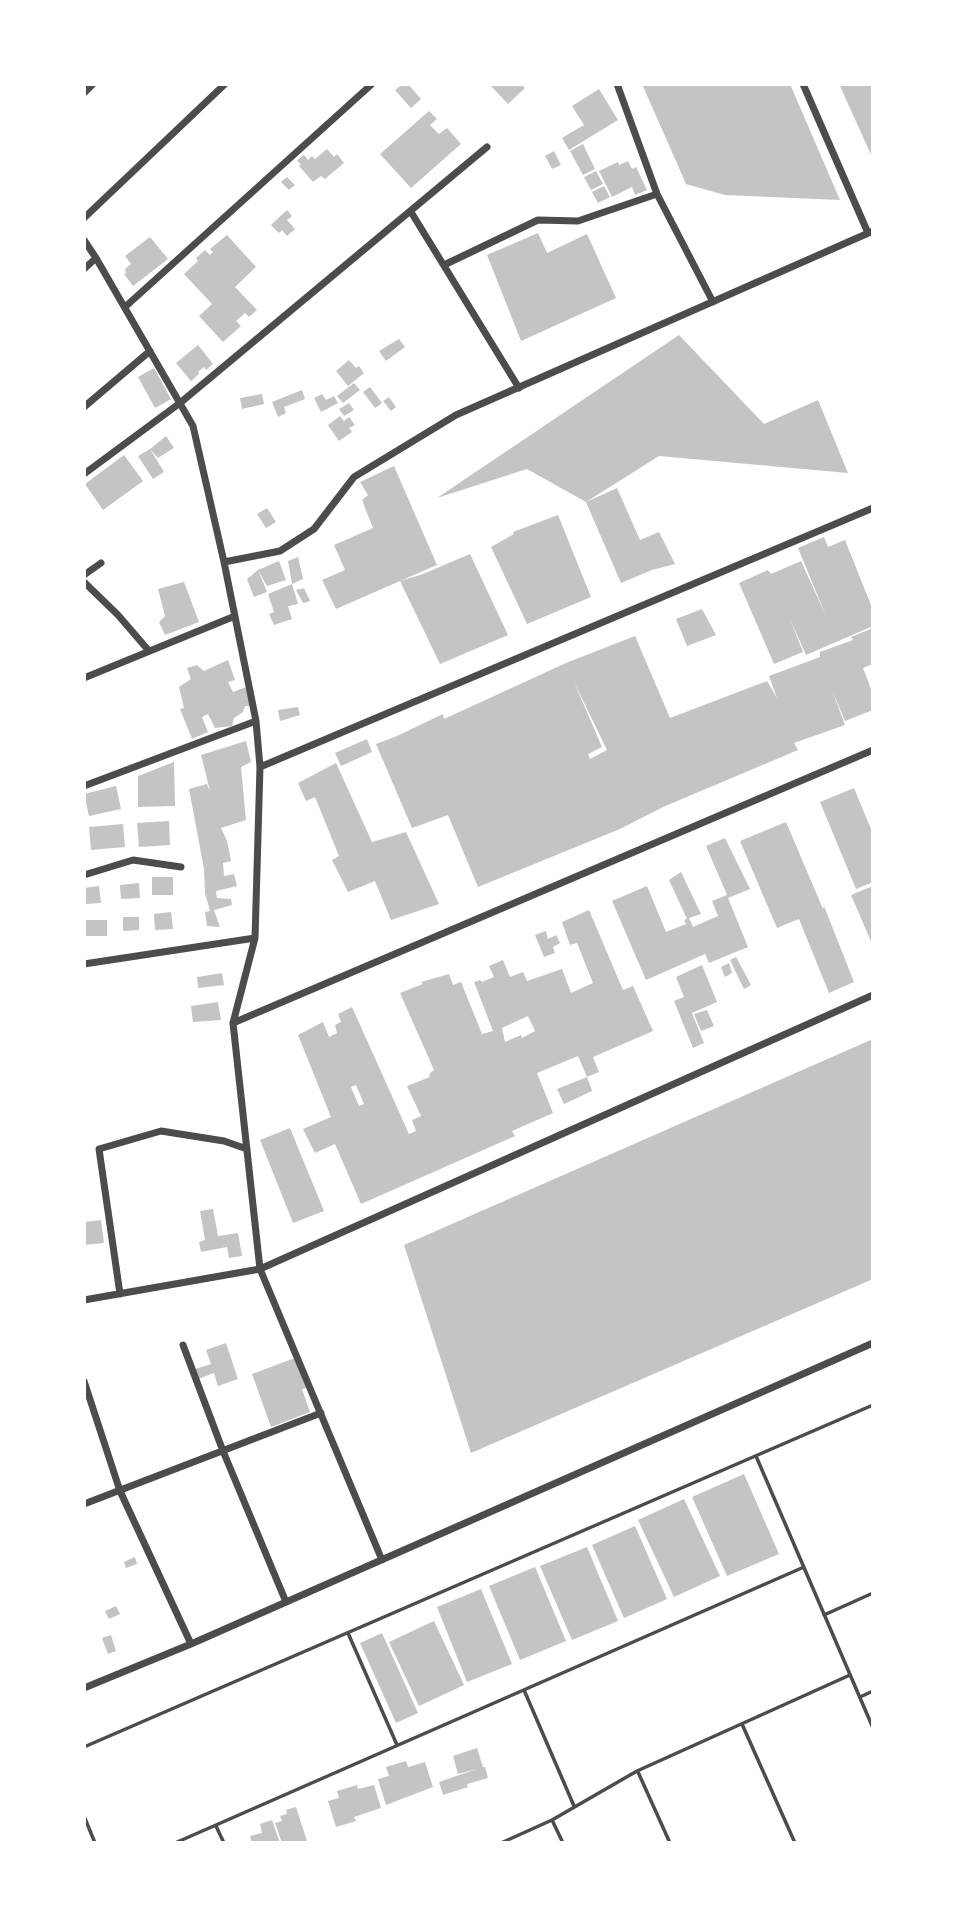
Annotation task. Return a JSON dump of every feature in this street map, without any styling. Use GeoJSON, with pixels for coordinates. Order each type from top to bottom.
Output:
{"type":"FeatureCollection","features":[{"type":"Feature","properties":{"kind":"street"},"geometry":{"type":"LineString","coordinates":[[84,93],[93,84]]}},
{"type":"Feature","properties":{"kind":"street"},"geometry":{"type":"LineString","coordinates":[[84,218],[226,84]]}},
{"type":"Feature","properties":{"kind":"street"},"geometry":{"type":"LineString","coordinates":[[125,307],[372,84]]}},
{"type":"Feature","properties":{"kind":"street"},"geometry":{"type":"LineString","coordinates":[[617,84],[657,194],[713,302]]}},
{"type":"Feature","properties":{"kind":"street"},"geometry":{"type":"LineString","coordinates":[[224,562],[281,551],[314,529],[354,477],[456,415],[871,232],[803,84]]}},
{"type":"Feature","properties":{"kind":"street"},"geometry":{"type":"LineString","coordinates":[[84,474],[180,403],[487,147]]}},
{"type":"Feature","properties":{"kind":"street"},"geometry":{"type":"LineString","coordinates":[[444,265],[538,220],[578,221],[657,194]]}},
{"type":"Feature","properties":{"kind":"street"},"geometry":{"type":"LineString","coordinates":[[411,212],[519,388]]}},
{"type":"Feature","properties":{"kind":"street"},"geometry":{"type":"LineString","coordinates":[[84,240],[193,426],[224,562],[256,721],[260,767],[255,938],[233,1023],[260,1269],[382,1560]]}},
{"type":"Feature","properties":{"kind":"street"},"geometry":{"type":"LineString","coordinates":[[84,268],[96,258]]}},
{"type":"Feature","properties":{"kind":"street"},"geometry":{"type":"LineString","coordinates":[[84,407],[150,351]]}},
{"type":"Feature","properties":{"kind":"street"},"geometry":{"type":"LineString","coordinates":[[260,767],[873,508]]}},
{"type":"Feature","properties":{"kind":"street"},"geometry":{"type":"LineString","coordinates":[[84,575],[102,563]]}},
{"type":"Feature","properties":{"kind":"street"},"geometry":{"type":"LineString","coordinates":[[84,582],[118,615],[149,651]]}},
{"type":"Feature","properties":{"kind":"street"},"geometry":{"type":"LineString","coordinates":[[84,678],[235,616]]}},
{"type":"Feature","properties":{"kind":"street"},"geometry":{"type":"LineString","coordinates":[[84,786],[256,721]]}},
{"type":"Feature","properties":{"kind":"street"},"geometry":{"type":"LineString","coordinates":[[233,1023],[873,750]]}},
{"type":"Feature","properties":{"kind":"street"},"geometry":{"type":"LineString","coordinates":[[84,875],[133,860],[181,867]]}},
{"type":"Feature","properties":{"kind":"street"},"geometry":{"type":"LineString","coordinates":[[84,964],[255,938]]}},
{"type":"Feature","properties":{"kind":"street"},"geometry":{"type":"LineString","coordinates":[[84,1300],[260,1269],[873,995]]}},
{"type":"Feature","properties":{"kind":"street"},"geometry":{"type":"LineString","coordinates":[[120,1294],[99,1149],[161,1131],[224,1141],[247,1149]]}},
{"type":"Feature","properties":{"kind":"street"},"geometry":{"type":"LineString","coordinates":[[84,1688],[191,1644],[873,1343]]}},
{"type":"Feature","properties":{"kind":"street"},"geometry":{"type":"LineString","coordinates":[[183,1345],[223,1451],[286,1602]]}},
{"type":"Feature","properties":{"kind":"street"},"geometry":{"type":"LineString","coordinates":[[84,1381],[120,1491],[191,1644]]}},
{"type":"Feature","properties":{"kind":"street"},"geometry":{"type":"LineString","coordinates":[[84,1504],[321,1413]]}},
{"type":"Feature","properties":{"kind":"lane"},"geometry":{"type":"LineString","coordinates":[[84,1747],[873,1405]]}},
{"type":"Feature","properties":{"kind":"lane"},"geometry":{"type":"LineString","coordinates":[[756,1456],[873,1728]]}},
{"type":"Feature","properties":{"kind":"lane"},"geometry":{"type":"LineString","coordinates":[[175,1843],[804,1567]]}},
{"type":"Feature","properties":{"kind":"lane"},"geometry":{"type":"LineString","coordinates":[[824,1615],[873,1593]]}},
{"type":"Feature","properties":{"kind":"lane"},"geometry":{"type":"LineString","coordinates":[[348,1633],[397,1745]]}},
{"type":"Feature","properties":{"kind":"lane"},"geometry":{"type":"LineString","coordinates":[[501,1843],[552,1820],[637,1771],[850,1675]]}},
{"type":"Feature","properties":{"kind":"lane"},"geometry":{"type":"LineString","coordinates":[[524,1690],[574,1806]]}},
{"type":"Feature","properties":{"kind":"lane"},"geometry":{"type":"LineString","coordinates":[[860,1697],[873,1691]]}},
{"type":"Feature","properties":{"kind":"lane"},"geometry":{"type":"LineString","coordinates":[[742,1724],[795,1843]]}},
{"type":"Feature","properties":{"kind":"lane"},"geometry":{"type":"LineString","coordinates":[[637,1771],[670,1843]]}},
{"type":"Feature","properties":{"kind":"lane"},"geometry":{"type":"LineString","coordinates":[[84,1816],[95,1843]]}},
{"type":"Feature","properties":{"kind":"lane"},"geometry":{"type":"LineString","coordinates":[[552,1820],[563,1843]]}},
{"type":"Feature","properties":{"kind":"lane"},"geometry":{"type":"LineString","coordinates":[[216,1825],[224,1843]]}},
{"type":"Feature","properties":{"kind":"building"},"geometry":{"type":"Polygon","coordinates":[[[408,84],[421,99],[411,108],[395,90],[408,84]]]}},
{"type":"Feature","properties":{"kind":"building"},"geometry":{"type":"Polygon","coordinates":[[[489,84],[521,84],[525,88],[508,104],[489,84]]]}},
{"type":"Feature","properties":{"kind":"building"},"geometry":{"type":"Polygon","coordinates":[[[642,84],[790,84],[840,200],[725,195],[686,184],[642,84]]]}},
{"type":"Feature","properties":{"kind":"building"},"geometry":{"type":"Polygon","coordinates":[[[839,84],[873,84],[873,159],[839,84]]]}},
{"type":"Feature","properties":{"kind":"building"},"geometry":{"type":"Polygon","coordinates":[[[599,89],[618,120],[569,150],[562,138],[584,125],[572,106],[599,89]]]}},
{"type":"Feature","properties":{"kind":"building"},"geometry":{"type":"Polygon","coordinates":[[[429,111],[437,119],[430,125],[439,134],[447,128],[461,144],[411,188],[380,154],[429,111]]]}},
{"type":"Feature","properties":{"kind":"building"},"geometry":{"type":"Polygon","coordinates":[[[583,144],[595,169],[583,175],[570,151],[583,144]]]}},
{"type":"Feature","properties":{"kind":"building"},"geometry":{"type":"Polygon","coordinates":[[[327,149],[334,157],[337,154],[344,163],[325,179],[321,176],[313,182],[297,160],[304,155],[308,160],[312,156],[315,159],[327,149]]]}},
{"type":"Feature","properties":{"kind":"building"},"geometry":{"type":"Polygon","coordinates":[[[554,151],[561,165],[552,169],[545,156],[554,151]]]}},
{"type":"Feature","properties":{"kind":"building"},"geometry":{"type":"Polygon","coordinates":[[[628,161],[632,169],[636,167],[647,190],[635,195],[632,187],[612,197],[599,171],[618,162],[619,165],[628,161]]]}},
{"type":"Feature","properties":{"kind":"building"},"geometry":{"type":"Polygon","coordinates":[[[596,171],[603,184],[591,190],[584,177],[596,171]]]}},
{"type":"Feature","properties":{"kind":"building"},"geometry":{"type":"Polygon","coordinates":[[[287,177],[295,185],[289,190],[281,182],[287,177]]]}},
{"type":"Feature","properties":{"kind":"building"},"geometry":{"type":"Polygon","coordinates":[[[604,186],[610,197],[598,203],[592,192],[604,186]]]}},
{"type":"Feature","properties":{"kind":"building"},"geometry":{"type":"Polygon","coordinates":[[[287,210],[292,216],[287,220],[295,229],[287,236],[282,230],[279,233],[271,225],[287,210]]]}},
{"type":"Feature","properties":{"kind":"building"},"geometry":{"type":"Polygon","coordinates":[[[538,233],[547,253],[587,234],[616,298],[521,341],[487,255],[538,233]]]}},
{"type":"Feature","properties":{"kind":"building"},"geometry":{"type":"Polygon","coordinates":[[[227,235],[256,267],[235,287],[257,310],[249,317],[245,313],[236,321],[241,326],[223,342],[199,316],[212,304],[184,274],[198,261],[196,258],[205,250],[210,255],[213,252],[210,249],[227,235]]]}},
{"type":"Feature","properties":{"kind":"building"},"geometry":{"type":"Polygon","coordinates":[[[150,237],[168,259],[133,286],[124,274],[131,264],[125,256],[150,237]]]}},
{"type":"Feature","properties":{"kind":"building"},"geometry":{"type":"Polygon","coordinates":[[[679,335],[764,424],[818,400],[848,473],[659,456],[586,502],[527,469],[437,498],[679,335]]]}},
{"type":"Feature","properties":{"kind":"building"},"geometry":{"type":"Polygon","coordinates":[[[399,339],[405,347],[386,361],[379,351],[399,339]]]}},
{"type":"Feature","properties":{"kind":"building"},"geometry":{"type":"Polygon","coordinates":[[[198,345],[213,364],[206,370],[204,367],[191,381],[176,363],[198,345]]]}},
{"type":"Feature","properties":{"kind":"building"},"geometry":{"type":"Polygon","coordinates":[[[349,360],[364,373],[348,386],[336,371],[349,360]]]}},
{"type":"Feature","properties":{"kind":"building"},"geometry":{"type":"Polygon","coordinates":[[[154,368],[171,399],[155,408],[138,377],[154,368]]]}},
{"type":"Feature","properties":{"kind":"building"},"geometry":{"type":"Polygon","coordinates":[[[354,383],[360,390],[343,403],[337,396],[354,383]]]}},
{"type":"Feature","properties":{"kind":"building"},"geometry":{"type":"Polygon","coordinates":[[[370,387],[382,403],[375,408],[363,392],[370,387]]]}},
{"type":"Feature","properties":{"kind":"building"},"geometry":{"type":"Polygon","coordinates":[[[302,390],[305,399],[284,407],[286,413],[278,417],[272,402],[302,390]]]}},
{"type":"Feature","properties":{"kind":"building"},"geometry":{"type":"Polygon","coordinates":[[[262,394],[264,404],[242,409],[240,398],[262,394]]]}},
{"type":"Feature","properties":{"kind":"building"},"geometry":{"type":"Polygon","coordinates":[[[322,394],[326,400],[334,396],[338,403],[321,412],[314,398],[322,394]]]}},
{"type":"Feature","properties":{"kind":"building"},"geometry":{"type":"Polygon","coordinates":[[[389,397],[396,407],[391,411],[383,401],[389,397]]]}},
{"type":"Feature","properties":{"kind":"building"},"geometry":{"type":"Polygon","coordinates":[[[349,403],[354,410],[344,416],[339,409],[349,403]]]}},
{"type":"Feature","properties":{"kind":"building"},"geometry":{"type":"Polygon","coordinates":[[[340,416],[344,421],[349,417],[355,425],[349,428],[352,432],[339,441],[328,425],[340,416]]]}},
{"type":"Feature","properties":{"kind":"building"},"geometry":{"type":"Polygon","coordinates":[[[166,436],[174,448],[158,458],[150,449],[166,436]]]}},
{"type":"Feature","properties":{"kind":"building"},"geometry":{"type":"Polygon","coordinates":[[[150,449],[164,472],[153,479],[138,456],[150,449]]]}},
{"type":"Feature","properties":{"kind":"building"},"geometry":{"type":"Polygon","coordinates":[[[124,455],[143,481],[103,510],[85,484],[124,455]]]}},
{"type":"Feature","properties":{"kind":"building"},"geometry":{"type":"Polygon","coordinates":[[[394,466],[437,565],[336,609],[322,580],[345,570],[334,545],[373,528],[362,500],[368,495],[360,482],[394,466]]]}},
{"type":"Feature","properties":{"kind":"building"},"geometry":{"type":"Polygon","coordinates":[[[617,488],[640,540],[659,532],[675,564],[621,583],[586,502],[617,488]]]}},
{"type":"Feature","properties":{"kind":"building"},"geometry":{"type":"Polygon","coordinates":[[[267,508],[276,522],[266,528],[257,514],[267,508]]]}},
{"type":"Feature","properties":{"kind":"building"},"geometry":{"type":"Polygon","coordinates":[[[558,515],[591,597],[527,624],[491,547],[514,534],[513,532],[558,515]]]}},
{"type":"Feature","properties":{"kind":"building"},"geometry":{"type":"Polygon","coordinates":[[[824,537],[828,547],[845,540],[873,610],[873,626],[806,655],[790,619],[803,652],[774,664],[739,583],[768,570],[771,574],[801,561],[826,616],[798,548],[824,537]]]}},
{"type":"Feature","properties":{"kind":"building"},"geometry":{"type":"Polygon","coordinates":[[[470,554],[508,635],[440,664],[400,581],[470,554]]]}},
{"type":"Feature","properties":{"kind":"building"},"geometry":{"type":"Polygon","coordinates":[[[298,557],[303,579],[292,584],[288,561],[298,557]]]}},
{"type":"Feature","properties":{"kind":"building"},"geometry":{"type":"Polygon","coordinates":[[[279,561],[286,580],[267,586],[258,570],[279,561]]]}},
{"type":"Feature","properties":{"kind":"building"},"geometry":{"type":"Polygon","coordinates":[[[258,570],[267,592],[254,597],[247,579],[258,570]]]}},
{"type":"Feature","properties":{"kind":"building"},"geometry":{"type":"Polygon","coordinates":[[[184,582],[199,622],[165,635],[159,622],[165,616],[158,589],[184,582]]]}},
{"type":"Feature","properties":{"kind":"building"},"geometry":{"type":"Polygon","coordinates":[[[292,584],[298,604],[288,606],[292,619],[274,625],[269,614],[274,612],[268,594],[292,584]]]}},
{"type":"Feature","properties":{"kind":"building"},"geometry":{"type":"Polygon","coordinates":[[[304,588],[310,601],[303,603],[296,590],[304,588]]]}},
{"type":"Feature","properties":{"kind":"building"},"geometry":{"type":"Polygon","coordinates":[[[702,609],[716,635],[687,646],[676,619],[702,609]]]}},
{"type":"Feature","properties":{"kind":"building"},"geometry":{"type":"Polygon","coordinates":[[[873,628],[873,664],[863,668],[873,694],[873,710],[845,721],[832,690],[845,725],[794,743],[798,750],[663,807],[620,829],[478,887],[448,815],[412,828],[376,744],[443,714],[444,719],[566,663],[635,636],[670,718],[767,681],[777,698],[769,676],[820,657],[820,652],[853,640],[851,637],[873,628]],[[574,682],[602,747],[588,754],[590,759],[607,750],[574,682]]]}},
{"type":"Feature","properties":{"kind":"building"},"geometry":{"type":"Polygon","coordinates":[[[228,660],[235,680],[228,682],[233,692],[249,686],[250,706],[245,706],[243,712],[234,718],[232,726],[215,728],[208,714],[202,717],[208,732],[192,739],[180,709],[184,708],[179,687],[191,679],[187,668],[197,665],[204,671],[228,660]]]}},
{"type":"Feature","properties":{"kind":"building"},"geometry":{"type":"Polygon","coordinates":[[[298,707],[300,715],[280,721],[278,710],[298,707]]]}},
{"type":"Feature","properties":{"kind":"building"},"geometry":{"type":"Polygon","coordinates":[[[367,739],[372,752],[341,766],[335,753],[367,739]]]}},
{"type":"Feature","properties":{"kind":"building"},"geometry":{"type":"Polygon","coordinates":[[[246,741],[251,762],[241,767],[246,820],[221,828],[231,861],[223,863],[224,876],[234,874],[237,886],[216,891],[217,898],[231,899],[232,905],[214,910],[220,927],[207,926],[205,912],[210,911],[189,789],[207,784],[210,791],[201,755],[246,741]]]}},
{"type":"Feature","properties":{"kind":"building"},"geometry":{"type":"Polygon","coordinates":[[[174,762],[175,806],[138,807],[138,776],[174,762]]]}},
{"type":"Feature","properties":{"kind":"building"},"geometry":{"type":"Polygon","coordinates":[[[336,763],[372,842],[406,832],[439,904],[391,920],[375,881],[348,892],[332,860],[339,856],[315,797],[306,801],[298,783],[336,763]]]}},
{"type":"Feature","properties":{"kind":"building"},"geometry":{"type":"Polygon","coordinates":[[[116,786],[121,809],[89,816],[84,794],[116,786]]]}},
{"type":"Feature","properties":{"kind":"building"},"geometry":{"type":"Polygon","coordinates":[[[854,788],[873,834],[873,882],[856,889],[820,802],[854,788]]]}},
{"type":"Feature","properties":{"kind":"building"},"geometry":{"type":"Polygon","coordinates":[[[169,821],[170,845],[139,847],[137,823],[169,821]]]}},
{"type":"Feature","properties":{"kind":"building"},"geometry":{"type":"Polygon","coordinates":[[[786,822],[823,909],[824,906],[854,982],[829,993],[799,919],[777,928],[740,841],[786,822]]]}},
{"type":"Feature","properties":{"kind":"building"},"geometry":{"type":"Polygon","coordinates":[[[123,824],[125,847],[91,850],[89,827],[123,824]]]}},
{"type":"Feature","properties":{"kind":"building"},"geometry":{"type":"Polygon","coordinates":[[[725,838],[750,889],[728,898],[748,947],[709,963],[705,954],[646,980],[612,901],[647,886],[666,932],[686,924],[684,920],[687,919],[669,880],[681,872],[701,914],[689,918],[693,927],[718,916],[712,901],[727,895],[706,846],[725,838]]]}},
{"type":"Feature","properties":{"kind":"building"},"geometry":{"type":"Polygon","coordinates":[[[152,877],[173,877],[173,895],[152,895],[152,877]]]}},
{"type":"Feature","properties":{"kind":"building"},"geometry":{"type":"Polygon","coordinates":[[[139,883],[140,898],[121,899],[120,885],[139,883]]]}},
{"type":"Feature","properties":{"kind":"building"},"geometry":{"type":"Polygon","coordinates":[[[99,886],[101,903],[84,904],[84,888],[99,886]]]}},
{"type":"Feature","properties":{"kind":"building"},"geometry":{"type":"Polygon","coordinates":[[[873,886],[873,946],[851,895],[873,886]]]}},
{"type":"Feature","properties":{"kind":"building"},"geometry":{"type":"Polygon","coordinates":[[[589,910],[623,990],[633,986],[653,1031],[593,1057],[599,1072],[587,1077],[578,1056],[537,1073],[553,1113],[512,1131],[515,1136],[361,1204],[335,1144],[315,1153],[303,1129],[331,1117],[298,1035],[323,1022],[329,1037],[337,1033],[335,1025],[341,1022],[338,1014],[352,1007],[409,1134],[416,1131],[412,1120],[421,1116],[407,1086],[430,1077],[429,1074],[434,1070],[400,993],[423,984],[421,982],[449,974],[453,985],[461,982],[482,1034],[493,1031],[474,982],[494,977],[489,966],[503,960],[510,977],[523,972],[527,981],[562,969],[571,993],[593,983],[577,943],[570,945],[562,922],[589,910]],[[528,1016],[502,1028],[505,1042],[535,1031],[528,1016]],[[356,1085],[351,1087],[359,1106],[364,1104],[356,1085]]]}},
{"type":"Feature","properties":{"kind":"building"},"geometry":{"type":"Polygon","coordinates":[[[171,912],[173,929],[155,930],[154,914],[171,912]]]}},
{"type":"Feature","properties":{"kind":"building"},"geometry":{"type":"Polygon","coordinates":[[[123,917],[139,917],[139,930],[123,931],[123,917]]]}},
{"type":"Feature","properties":{"kind":"building"},"geometry":{"type":"Polygon","coordinates":[[[84,920],[107,920],[107,936],[84,936],[84,920]]]}},
{"type":"Feature","properties":{"kind":"building"},"geometry":{"type":"Polygon","coordinates":[[[546,931],[548,939],[556,935],[560,943],[553,947],[555,953],[544,957],[535,935],[546,931]]]}},
{"type":"Feature","properties":{"kind":"building"},"geometry":{"type":"Polygon","coordinates":[[[736,957],[751,985],[744,989],[730,960],[736,957]]]}},
{"type":"Feature","properties":{"kind":"building"},"geometry":{"type":"Polygon","coordinates":[[[729,963],[732,973],[725,977],[721,967],[729,963]]]}},
{"type":"Feature","properties":{"kind":"building"},"geometry":{"type":"Polygon","coordinates":[[[702,965],[717,1002],[692,1013],[704,1043],[693,1048],[674,1001],[684,997],[676,977],[702,965]]]}},
{"type":"Feature","properties":{"kind":"building"},"geometry":{"type":"Polygon","coordinates":[[[222,973],[224,985],[198,988],[197,977],[222,973]]]}},
{"type":"Feature","properties":{"kind":"building"},"geometry":{"type":"Polygon","coordinates":[[[218,1002],[221,1020],[193,1022],[191,1006],[218,1002]]]}},
{"type":"Feature","properties":{"kind":"building"},"geometry":{"type":"Polygon","coordinates":[[[707,1010],[714,1026],[701,1031],[694,1014],[707,1010]]]}},
{"type":"Feature","properties":{"kind":"building"},"geometry":{"type":"Polygon","coordinates":[[[873,1039],[873,1279],[471,1453],[404,1245],[873,1039]]]}},
{"type":"Feature","properties":{"kind":"building"},"geometry":{"type":"Polygon","coordinates":[[[587,1077],[592,1091],[564,1104],[557,1089],[587,1077]]]}},
{"type":"Feature","properties":{"kind":"building"},"geometry":{"type":"Polygon","coordinates":[[[290,1128],[324,1211],[293,1223],[260,1140],[290,1128]]]}},
{"type":"Feature","properties":{"kind":"building"},"geometry":{"type":"Polygon","coordinates":[[[213,1209],[218,1236],[238,1233],[242,1256],[229,1258],[227,1247],[201,1252],[199,1242],[205,1240],[200,1211],[213,1209]]]}},
{"type":"Feature","properties":{"kind":"building"},"geometry":{"type":"Polygon","coordinates":[[[101,1220],[104,1243],[84,1245],[84,1222],[101,1220]]]}},
{"type":"Feature","properties":{"kind":"building"},"geometry":{"type":"Polygon","coordinates":[[[226,1343],[238,1379],[218,1386],[214,1373],[198,1379],[195,1369],[211,1364],[206,1350],[226,1343]]]}},
{"type":"Feature","properties":{"kind":"building"},"geometry":{"type":"Polygon","coordinates":[[[295,1358],[306,1388],[302,1389],[310,1412],[271,1427],[252,1374],[295,1358]]]}},
{"type":"Feature","properties":{"kind":"building"},"geometry":{"type":"Polygon","coordinates":[[[744,1474],[779,1554],[727,1576],[692,1497],[744,1474]]]}},
{"type":"Feature","properties":{"kind":"building"},"geometry":{"type":"Polygon","coordinates":[[[684,1499],[720,1576],[674,1597],[638,1520],[684,1499]]]}},
{"type":"Feature","properties":{"kind":"building"},"geometry":{"type":"Polygon","coordinates":[[[635,1526],[667,1599],[624,1618],[592,1545],[635,1526]]]}},
{"type":"Feature","properties":{"kind":"building"},"geometry":{"type":"Polygon","coordinates":[[[587,1547],[618,1621],[572,1640],[540,1566],[587,1547]]]}},
{"type":"Feature","properties":{"kind":"building"},"geometry":{"type":"Polygon","coordinates":[[[135,1557],[137,1564],[126,1568],[124,1562],[135,1557]]]}},
{"type":"Feature","properties":{"kind":"building"},"geometry":{"type":"Polygon","coordinates":[[[535,1567],[566,1641],[520,1660],[489,1586],[535,1567]]]}},
{"type":"Feature","properties":{"kind":"building"},"geometry":{"type":"Polygon","coordinates":[[[481,1589],[512,1664],[467,1682],[437,1607],[481,1589]]]}},
{"type":"Feature","properties":{"kind":"building"},"geometry":{"type":"Polygon","coordinates":[[[116,1606],[120,1614],[109,1619],[105,1611],[116,1606]]]}},
{"type":"Feature","properties":{"kind":"building"},"geometry":{"type":"Polygon","coordinates":[[[434,1621],[464,1685],[419,1706],[389,1642],[434,1621]]]}},
{"type":"Feature","properties":{"kind":"building"},"geometry":{"type":"Polygon","coordinates":[[[382,1633],[418,1713],[396,1723],[360,1643],[382,1633]]]}},
{"type":"Feature","properties":{"kind":"building"},"geometry":{"type":"Polygon","coordinates":[[[111,1635],[116,1651],[108,1654],[102,1638],[111,1635]]]}},
{"type":"Feature","properties":{"kind":"building"},"geometry":{"type":"Polygon","coordinates":[[[477,1748],[488,1778],[443,1795],[439,1782],[477,1769],[458,1774],[453,1756],[477,1748]]]}},
{"type":"Feature","properties":{"kind":"building"},"geometry":{"type":"Polygon","coordinates":[[[406,1761],[408,1767],[425,1762],[433,1787],[386,1805],[378,1779],[389,1776],[386,1767],[406,1761]]]}},
{"type":"Feature","properties":{"kind":"building"},"geometry":{"type":"Polygon","coordinates":[[[357,1785],[358,1789],[374,1785],[381,1808],[354,1817],[356,1821],[336,1827],[328,1801],[339,1798],[337,1791],[357,1785]]]}},
{"type":"Feature","properties":{"kind":"building"},"geometry":{"type":"Polygon","coordinates":[[[296,1807],[307,1841],[282,1843],[275,1823],[282,1821],[280,1816],[287,1814],[286,1810],[296,1807]]]}},
{"type":"Feature","properties":{"kind":"building"},"geometry":{"type":"Polygon","coordinates":[[[272,1820],[280,1843],[252,1843],[250,1836],[262,1833],[260,1824],[272,1820]]]}}]}
